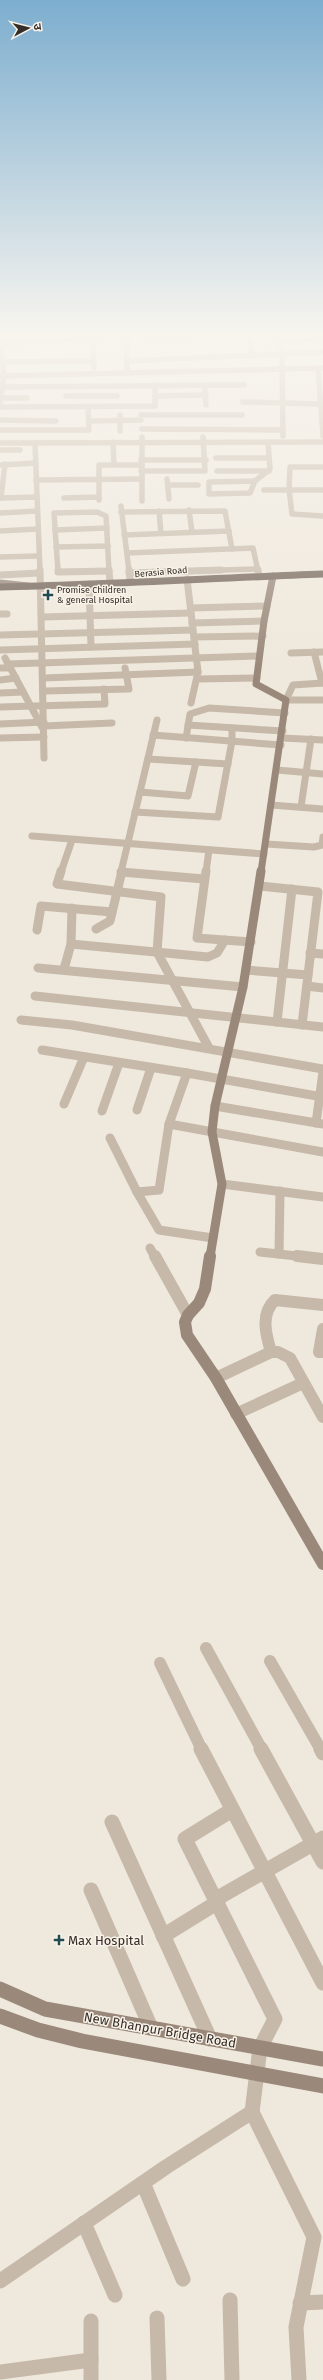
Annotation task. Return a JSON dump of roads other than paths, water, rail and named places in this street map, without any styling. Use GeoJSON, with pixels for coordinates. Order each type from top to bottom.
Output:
{"type":"FeatureCollection","features":[{"type":"Feature","properties":{"kind":"main road","name":"Berasia Road"},"geometry":{"type":"LineString","coordinates":[[0,586],[130,584],[258,572],[273,576],[323,574]]}},
{"type":"Feature","properties":{"kind":"street"},"geometry":{"type":"LineString","coordinates":[[0,450],[19,447]]}},
{"type":"Feature","properties":{"kind":"street"},"geometry":{"type":"LineString","coordinates":[[33,447],[36,463],[38,574],[44,649],[44,758]]}},
{"type":"Feature","properties":{"kind":"street"},"geometry":{"type":"LineString","coordinates":[[113,447],[114,465]]}},
{"type":"Feature","properties":{"kind":"street"},"geometry":{"type":"LineString","coordinates":[[142,447],[142,500]]}},
{"type":"Feature","properties":{"kind":"street"},"geometry":{"type":"LineString","coordinates":[[141,465],[169,471],[205,471],[206,460],[204,447]]}},
{"type":"Feature","properties":{"kind":"street"},"geometry":{"type":"LineString","coordinates":[[268,447],[269,471]]}},
{"type":"Feature","properties":{"kind":"street"},"geometry":{"type":"LineString","coordinates":[[169,499],[168,485],[171,453]]}},
{"type":"Feature","properties":{"kind":"street"},"geometry":{"type":"LineString","coordinates":[[216,458],[269,458]]}},
{"type":"Feature","properties":{"kind":"street"},"geometry":{"type":"LineString","coordinates":[[99,497],[100,465],[141,465],[171,460],[206,460]]}},
{"type":"Feature","properties":{"kind":"street"},"geometry":{"type":"LineString","coordinates":[[36,463],[3,464],[0,498],[36,497]]}},
{"type":"Feature","properties":{"kind":"street"},"geometry":{"type":"LineString","coordinates":[[323,467],[290,467],[289,489],[292,514],[323,516]]}},
{"type":"Feature","properties":{"kind":"street"},"geometry":{"type":"LineString","coordinates":[[217,471],[269,471]]}},
{"type":"Feature","properties":{"kind":"street"},"geometry":{"type":"LineString","coordinates":[[255,481],[209,482],[209,494],[247,495],[250,493],[255,481],[269,471]]}},
{"type":"Feature","properties":{"kind":"street"},"geometry":{"type":"LineString","coordinates":[[36,480],[142,479]]}},
{"type":"Feature","properties":{"kind":"street"},"geometry":{"type":"LineString","coordinates":[[168,485],[198,485]]}},
{"type":"Feature","properties":{"kind":"street"},"geometry":{"type":"LineString","coordinates":[[264,490],[323,490]]}},
{"type":"Feature","properties":{"kind":"street"},"geometry":{"type":"LineString","coordinates":[[70,493],[99,497]]}},
{"type":"Feature","properties":{"kind":"street"},"geometry":{"type":"LineString","coordinates":[[64,498],[99,497]]}},
{"type":"Feature","properties":{"kind":"street"},"geometry":{"type":"LineString","coordinates":[[130,584],[121,508],[159,511],[225,511],[232,549]]}},
{"type":"Feature","properties":{"kind":"street"},"geometry":{"type":"LineString","coordinates":[[189,510],[192,532]]}},
{"type":"Feature","properties":{"kind":"street"},"geometry":{"type":"LineString","coordinates":[[0,512],[37,511]]}},
{"type":"Feature","properties":{"kind":"street"},"geometry":{"type":"LineString","coordinates":[[159,511],[162,533]]}},
{"type":"Feature","properties":{"kind":"street"},"geometry":{"type":"LineString","coordinates":[[109,571],[58,572],[54,515],[57,513],[102,512],[106,516],[110,584]]}},
{"type":"Feature","properties":{"kind":"street"},"geometry":{"type":"LineString","coordinates":[[55,530],[107,528]]}},
{"type":"Feature","properties":{"kind":"street"},"geometry":{"type":"LineString","coordinates":[[0,531],[37,529]]}},
{"type":"Feature","properties":{"kind":"street"},"geometry":{"type":"LineString","coordinates":[[124,535],[229,531]]}},
{"type":"Feature","properties":{"kind":"street"},"geometry":{"type":"LineString","coordinates":[[56,547],[108,546]]}},
{"type":"Feature","properties":{"kind":"street"},"geometry":{"type":"LineString","coordinates":[[127,553],[253,548],[258,572],[129,573]]}},
{"type":"Feature","properties":{"kind":"street"},"geometry":{"type":"LineString","coordinates":[[0,557],[38,556]]}},
{"type":"Feature","properties":{"kind":"street"},"geometry":{"type":"LineString","coordinates":[[0,575],[38,574]]}},
{"type":"Feature","properties":{"kind":"street"},"geometry":{"type":"LineString","coordinates":[[273,576],[264,621],[264,636],[259,656],[256,684],[286,700],[323,700]]}},
{"type":"Feature","properties":{"kind":"street"},"geometry":{"type":"LineString","coordinates":[[187,579],[198,657],[198,676],[191,703]]}},
{"type":"Feature","properties":{"kind":"street"},"geometry":{"type":"LineString","coordinates":[[0,583],[14,583],[28,586]]}},
{"type":"Feature","properties":{"kind":"street"},"geometry":{"type":"LineString","coordinates":[[90,584],[92,647]]}},
{"type":"Feature","properties":{"kind":"street"},"geometry":{"type":"LineString","coordinates":[[0,590],[28,586]]}},
{"type":"Feature","properties":{"kind":"street"},"geometry":{"type":"LineString","coordinates":[[42,617],[90,616],[267,606]]}},
{"type":"Feature","properties":{"kind":"street"},"geometry":{"type":"LineString","coordinates":[[43,727],[1,652],[92,647],[194,633],[264,621]]}},
{"type":"Feature","properties":{"kind":"street"},"geometry":{"type":"LineString","coordinates":[[0,635],[194,633],[264,636]]}},
{"type":"Feature","properties":{"kind":"street"},"geometry":{"type":"LineString","coordinates":[[291,652],[323,652]]}},
{"type":"Feature","properties":{"kind":"street"},"geometry":{"type":"LineString","coordinates":[[314,652],[323,683],[293,685],[286,700],[282,738],[251,942],[243,987],[215,1106],[212,1132],[222,1184],[205,1290],[199,1303],[188,1315],[185,1322],[187,1335],[216,1378],[323,1564]]}},
{"type":"Feature","properties":{"kind":"street"},"geometry":{"type":"LineString","coordinates":[[0,668],[44,663],[259,656]]}},
{"type":"Feature","properties":{"kind":"street"},"geometry":{"type":"LineString","coordinates":[[44,691],[129,689],[125,674],[124,660]]}},
{"type":"Feature","properties":{"kind":"street"},"geometry":{"type":"LineString","coordinates":[[44,678],[125,674],[257,678]]}},
{"type":"Feature","properties":{"kind":"street"},"geometry":{"type":"LineString","coordinates":[[0,680],[16,678]]}},
{"type":"Feature","properties":{"kind":"street"},"geometry":{"type":"LineString","coordinates":[[0,707],[105,704],[104,689]]}},
{"type":"Feature","properties":{"kind":"street"},"geometry":{"type":"LineString","coordinates":[[0,693],[23,692]]}},
{"type":"Feature","properties":{"kind":"street"},"geometry":{"type":"LineString","coordinates":[[186,738],[190,714],[205,709],[285,713]]}},
{"type":"Feature","properties":{"kind":"street"},"geometry":{"type":"LineString","coordinates":[[96,929],[110,921],[157,720]]}},
{"type":"Feature","properties":{"kind":"street"},"geometry":{"type":"LineString","coordinates":[[0,724],[43,727],[112,723]]}},
{"type":"Feature","properties":{"kind":"street"},"geometry":{"type":"LineString","coordinates":[[188,725],[232,728],[282,738]]}},
{"type":"Feature","properties":{"kind":"street"},"geometry":{"type":"LineString","coordinates":[[0,738],[43,727]]}},
{"type":"Feature","properties":{"kind":"street"},"geometry":{"type":"LineString","coordinates":[[135,812],[218,817],[232,741],[232,728]]}},
{"type":"Feature","properties":{"kind":"street"},"geometry":{"type":"LineString","coordinates":[[153,735],[232,741],[282,738],[323,740]]}},
{"type":"Feature","properties":{"kind":"street"},"geometry":{"type":"LineString","coordinates":[[301,807],[311,739]]}},
{"type":"Feature","properties":{"kind":"street"},"geometry":{"type":"LineString","coordinates":[[148,759],[228,764]]}},
{"type":"Feature","properties":{"kind":"street"},"geometry":{"type":"LineString","coordinates":[[140,792],[188,796],[196,762]]}},
{"type":"Feature","properties":{"kind":"street"},"geometry":{"type":"LineString","coordinates":[[277,770],[323,774]]}},
{"type":"Feature","properties":{"kind":"street"},"geometry":{"type":"LineString","coordinates":[[271,805],[323,809]]}},
{"type":"Feature","properties":{"kind":"street"},"geometry":{"type":"LineString","coordinates":[[32,836],[264,854]]}},
{"type":"Feature","properties":{"kind":"street"},"geometry":{"type":"LineString","coordinates":[[266,844],[314,847],[322,845],[323,837]]}},
{"type":"Feature","properties":{"kind":"street"},"geometry":{"type":"LineString","coordinates":[[72,840],[57,884],[117,890],[161,897],[157,952],[209,1048]]}},
{"type":"Feature","properties":{"kind":"street"},"geometry":{"type":"LineString","coordinates":[[209,850],[197,938],[251,942]]}},
{"type":"Feature","properties":{"kind":"street"},"geometry":{"type":"LineString","coordinates":[[121,872],[204,879]]}},
{"type":"Feature","properties":{"kind":"street"},"geometry":{"type":"LineString","coordinates":[[260,886],[318,892],[302,1025]]}},
{"type":"Feature","properties":{"kind":"street"},"geometry":{"type":"LineString","coordinates":[[277,1022],[292,889]]}},
{"type":"Feature","properties":{"kind":"street"},"geometry":{"type":"LineString","coordinates":[[37,930],[41,906],[112,912]]}},
{"type":"Feature","properties":{"kind":"street"},"geometry":{"type":"LineString","coordinates":[[64,969],[71,944],[72,908]]}},
{"type":"Feature","properties":{"kind":"street"},"geometry":{"type":"LineString","coordinates":[[71,944],[208,957],[217,953],[225,940]]}},
{"type":"Feature","properties":{"kind":"street"},"geometry":{"type":"LineString","coordinates":[[310,954],[323,954]]}},
{"type":"Feature","properties":{"kind":"street"},"geometry":{"type":"LineString","coordinates":[[38,968],[64,969],[243,987]]}},
{"type":"Feature","properties":{"kind":"street"},"geometry":{"type":"LineString","coordinates":[[246,970],[308,975]]}},
{"type":"Feature","properties":{"kind":"street"},"geometry":{"type":"LineString","coordinates":[[307,986],[323,988]]}},
{"type":"Feature","properties":{"kind":"street"},"geometry":{"type":"LineString","coordinates":[[35,996],[323,1027]]}},
{"type":"Feature","properties":{"kind":"street"},"geometry":{"type":"LineString","coordinates":[[22,1020],[47,1021],[209,1048],[323,1071],[320,1123],[215,1106]]}},
{"type":"Feature","properties":{"kind":"street"},"geometry":{"type":"LineString","coordinates":[[42,1050],[187,1073],[321,1097]]}},
{"type":"Feature","properties":{"kind":"street"},"geometry":{"type":"LineString","coordinates":[[64,1104],[84,1057]]}},
{"type":"Feature","properties":{"kind":"street"},"geometry":{"type":"LineString","coordinates":[[102,1111],[119,1063]]}},
{"type":"Feature","properties":{"kind":"street"},"geometry":{"type":"LineString","coordinates":[[137,1110],[151,1068]]}},
{"type":"Feature","properties":{"kind":"street"},"geometry":{"type":"LineString","coordinates":[[137,1192],[159,1190],[169,1124],[187,1073]]}},
{"type":"Feature","properties":{"kind":"street"},"geometry":{"type":"LineString","coordinates":[[169,1124],[323,1152]]}},
{"type":"Feature","properties":{"kind":"street"},"geometry":{"type":"LineString","coordinates":[[110,1138],[137,1192],[159,1230],[213,1238]]}},
{"type":"Feature","properties":{"kind":"street"},"geometry":{"type":"LineString","coordinates":[[222,1184],[323,1196]]}},
{"type":"Feature","properties":{"kind":"street"},"geometry":{"type":"LineString","coordinates":[[279,1254],[280,1191]]}},
{"type":"Feature","properties":{"kind":"street"},"geometry":{"type":"LineString","coordinates":[[150,1248],[188,1315]]}},
{"type":"Feature","properties":{"kind":"street"},"geometry":{"type":"LineString","coordinates":[[260,1252],[323,1259]]}},
{"type":"Feature","properties":{"kind":"street"},"geometry":{"type":"LineString","coordinates":[[271,1352],[266,1334],[266,1311],[269,1304],[275,1300],[323,1305]]}},
{"type":"Feature","properties":{"kind":"street"},"geometry":{"type":"LineString","coordinates":[[323,1329],[319,1352],[323,1352]]}},
{"type":"Feature","properties":{"kind":"street"},"geometry":{"type":"LineString","coordinates":[[216,1378],[271,1352],[278,1352],[290,1358],[322,1412]]}},
{"type":"Feature","properties":{"kind":"street"},"geometry":{"type":"LineString","coordinates":[[236,1414],[304,1383]]}},
{"type":"Feature","properties":{"kind":"street"},"geometry":{"type":"LineString","coordinates":[[206,1648],[318,1841],[323,1862]]}},
{"type":"Feature","properties":{"kind":"street"},"geometry":{"type":"LineString","coordinates":[[270,1661],[323,1753]]}},
{"type":"Feature","properties":{"kind":"street"},"geometry":{"type":"LineString","coordinates":[[160,1663],[232,1810],[323,1983]]}},
{"type":"Feature","properties":{"kind":"street"},"geometry":{"type":"LineString","coordinates":[[232,1810],[185,1839],[275,2019],[260,2048],[252,2112],[314,2237],[296,2327],[299,2380]]}},
{"type":"Feature","properties":{"kind":"street"},"geometry":{"type":"LineString","coordinates":[[112,1822],[210,2039]]}},
{"type":"Feature","properties":{"kind":"street"},"geometry":{"type":"LineString","coordinates":[[163,1936],[264,1870],[318,1841]]}},
{"type":"Feature","properties":{"kind":"street"},"geometry":{"type":"LineString","coordinates":[[91,1890],[151,2028]]}},
{"type":"Feature","properties":{"kind":"street","name":"New Bhanpur Bridge Road"},"geometry":{"type":"LineString","coordinates":[[0,1989],[45,2009],[323,2059]]}},
{"type":"Feature","properties":{"kind":"street","name":"New Bhanpur Bridge Road"},"geometry":{"type":"LineString","coordinates":[[0,2016],[38,2030],[82,2041],[323,2086]]}},
{"type":"Feature","properties":{"kind":"street"},"geometry":{"type":"LineString","coordinates":[[0,2281],[143,2183],[252,2112]]}},
{"type":"Feature","properties":{"kind":"street"},"geometry":{"type":"LineString","coordinates":[[143,2183],[183,2279]]}},
{"type":"Feature","properties":{"kind":"street"},"geometry":{"type":"LineString","coordinates":[[84,2223],[115,2295]]}},
{"type":"Feature","properties":{"kind":"street"},"geometry":{"type":"LineString","coordinates":[[230,2300],[232,2380]]}},
{"type":"Feature","properties":{"kind":"street"},"geometry":{"type":"LineString","coordinates":[[300,2303],[323,2302]]}},
{"type":"Feature","properties":{"kind":"street"},"geometry":{"type":"LineString","coordinates":[[157,2318],[159,2380]]}},
{"type":"Feature","properties":{"kind":"street"},"geometry":{"type":"LineString","coordinates":[[91,2321],[91,2380]]}},
{"type":"Feature","properties":{"kind":"street"},"geometry":{"type":"LineString","coordinates":[[0,2372],[91,2360]]}},
{"type":"Feature","properties":{"kind":"place","name":"Promise Children & general Hospital"},"geometry":{"type":"Point","coordinates":[48,595]}},
{"type":"Feature","properties":{"kind":"place","name":"Max Hospital"},"geometry":{"type":"Point","coordinates":[59,1940]}}]}
